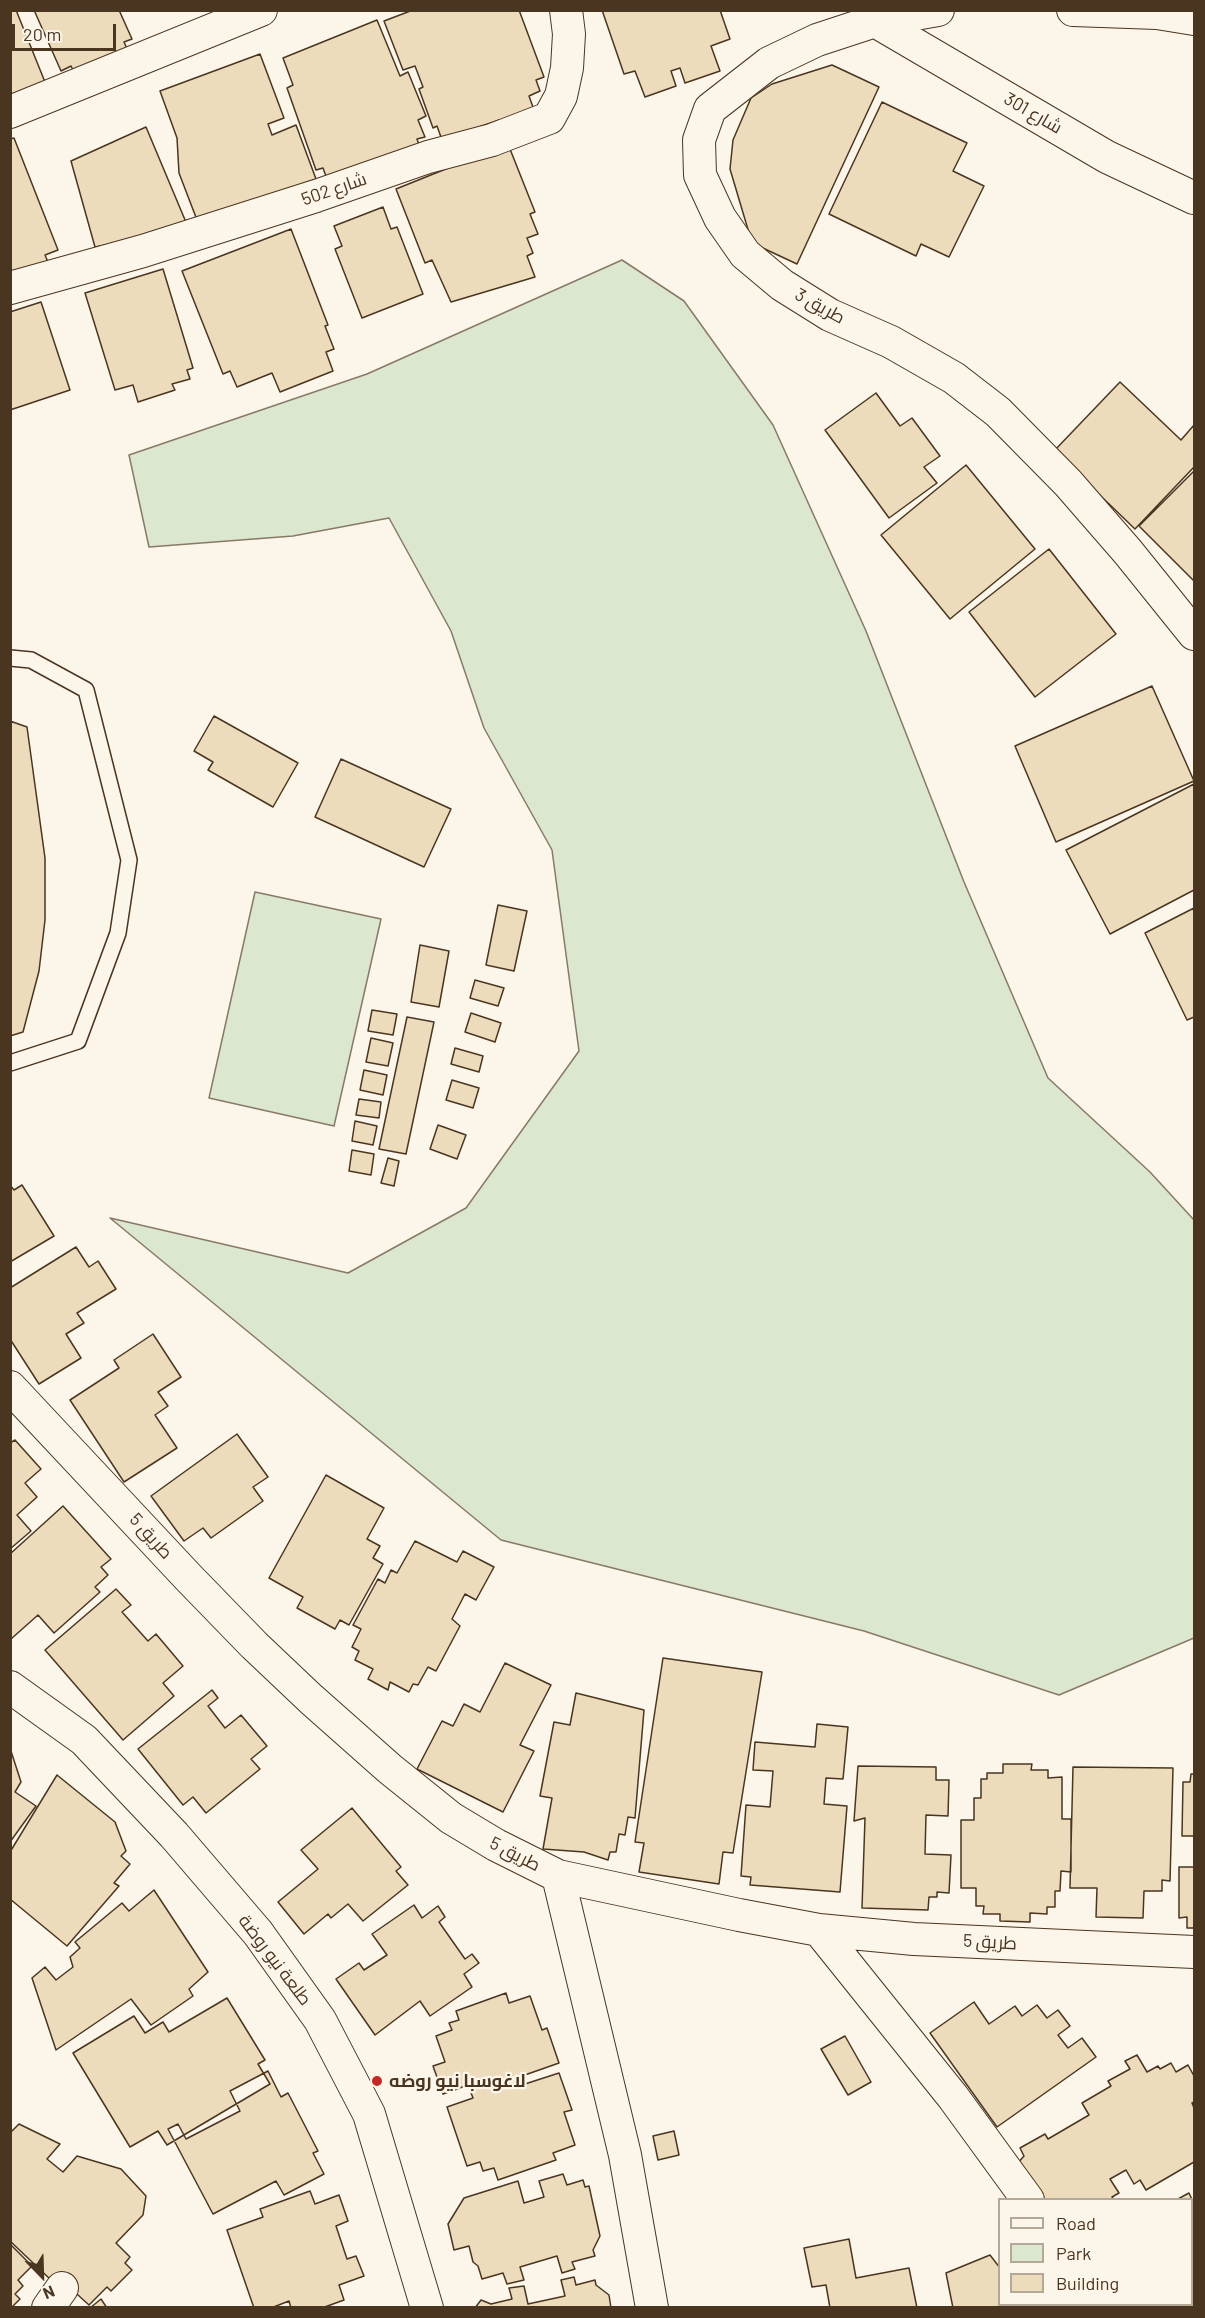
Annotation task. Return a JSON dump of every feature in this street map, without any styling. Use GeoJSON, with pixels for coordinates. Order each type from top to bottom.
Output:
{"type":"FeatureCollection","features":[{"type":"Feature","properties":{"kind":"street"},"geometry":{"type":"LineString","coordinates":[[10,112],[261,10]]}},
{"type":"Feature","properties":{"kind":"street","name":"شارع 502"},"geometry":{"type":"LineString","coordinates":[[10,288],[143,251],[428,157],[492,140],[549,118],[561,96],[567,68],[569,34],[566,10]]}},
{"type":"Feature","properties":{"kind":"street","name":"طريق 3"},"geometry":{"type":"LineString","coordinates":[[938,10],[875,21],[817,40],[769,63],[710,109],[699,140],[700,176],[720,218],[746,255],[782,285],[830,315],[891,342],[954,378],[998,412],[1068,483],[1128,552],[1194,634]]}},
{"type":"Feature","properties":{"kind":"street"},"geometry":{"type":"LineString","coordinates":[[1072,10],[1157,13],[1194,19]]}},
{"type":"Feature","properties":{"kind":"street","name":"شارع 301"},"geometry":{"type":"LineString","coordinates":[[875,21],[1107,157],[1194,198]]}},
{"type":"Feature","properties":{"kind":"street","name":"طريق 5"},"geometry":{"type":"LineString","coordinates":[[10,1387],[238,1628],[390,1769],[451,1818],[496,1845],[558,1876],[819,1930],[914,1938],[1194,1952]]}},
{"type":"Feature","properties":{"kind":"street","name":"طلعة نيو روضة"},"geometry":{"type":"LineString","coordinates":[[10,1687],[84,1740],[174,1835],[258,1933],[320,2020],[369,2114],[427,2307]]}},
{"type":"Feature","properties":{"kind":"street"},"geometry":{"type":"LineString","coordinates":[[558,1876],[625,2155],[652,2307]]}},
{"type":"Feature","properties":{"kind":"street"},"geometry":{"type":"LineString","coordinates":[[819,1930],[953,2097],[1027,2198]]}},
{"type":"Feature","properties":{"kind":"lane"},"geometry":{"type":"LineString","coordinates":[[10,658],[31,660],[86,690],[129,860],[118,933],[78,1041],[10,1063]]}},
{"type":"Feature","properties":{"kind":"green space"},"geometry":{"type":"Polygon","coordinates":[[[622,260],[684,301],[773,425],[866,631],[964,882],[1048,1078],[1150,1172],[1194,1220],[1194,1638],[1059,1695],[864,1631],[501,1540],[110,1218],[348,1273],[466,1208],[579,1051],[552,850],[484,728],[451,631],[389,518],[293,536],[149,547],[129,455],[367,374],[622,260]]]}},
{"type":"Feature","properties":{"kind":"green space"},"geometry":{"type":"Polygon","coordinates":[[[255,892],[381,919],[334,1126],[209,1098],[255,892]]]}},
{"type":"Feature","properties":{"kind":"building"},"geometry":{"type":"Polygon","coordinates":[[[10,10],[16,10],[47,87],[10,101],[10,10]]]}},
{"type":"Feature","properties":{"kind":"building"},"geometry":{"type":"Polygon","coordinates":[[[34,10],[119,10],[132,39],[124,42],[128,51],[75,74],[71,66],[61,71],[34,10]]]}},
{"type":"Feature","properties":{"kind":"building"},"geometry":{"type":"Polygon","coordinates":[[[413,10],[519,10],[544,77],[536,80],[540,91],[529,96],[534,110],[503,130],[499,120],[442,140],[437,126],[433,128],[419,89],[423,87],[415,66],[403,70],[384,21],[413,10]]]}},
{"type":"Feature","properties":{"kind":"building"},"geometry":{"type":"Polygon","coordinates":[[[602,10],[720,10],[730,39],[711,46],[720,71],[685,83],[680,68],[671,71],[676,86],[645,97],[635,71],[624,74],[602,10]]]}},
{"type":"Feature","properties":{"kind":"building"},"geometry":{"type":"Polygon","coordinates":[[[377,20],[400,76],[408,72],[426,116],[418,120],[425,137],[417,139],[423,156],[331,190],[323,168],[316,170],[287,88],[293,85],[283,58],[377,20]]]}},
{"type":"Feature","properties":{"kind":"building"},"geometry":{"type":"Polygon","coordinates":[[[260,54],[284,118],[268,124],[272,135],[296,125],[316,179],[197,220],[179,173],[177,138],[160,91],[260,54]]]}},
{"type":"Feature","properties":{"kind":"building"},"geometry":{"type":"Polygon","coordinates":[[[832,65],[879,87],[797,264],[752,243],[730,169],[733,140],[751,98],[772,84],[832,65]]]}},
{"type":"Feature","properties":{"kind":"building"},"geometry":{"type":"Polygon","coordinates":[[[882,102],[967,143],[953,171],[984,186],[949,257],[921,244],[916,256],[829,214],[882,102]]]}},
{"type":"Feature","properties":{"kind":"building"},"geometry":{"type":"Polygon","coordinates":[[[146,127],[188,227],[174,233],[95,247],[71,161],[146,127]]]}},
{"type":"Feature","properties":{"kind":"building"},"geometry":{"type":"Polygon","coordinates":[[[14,138],[58,250],[45,255],[50,267],[10,277],[10,139],[14,138]]]}},
{"type":"Feature","properties":{"kind":"building"},"geometry":{"type":"Polygon","coordinates":[[[508,144],[535,212],[530,214],[538,234],[527,238],[533,253],[527,256],[535,277],[451,302],[432,260],[425,263],[396,189],[508,144]]]}},
{"type":"Feature","properties":{"kind":"building"},"geometry":{"type":"Polygon","coordinates":[[[383,207],[391,229],[397,227],[423,294],[362,318],[335,249],[342,246],[334,226],[383,207]]]}},
{"type":"Feature","properties":{"kind":"building"},"geometry":{"type":"Polygon","coordinates":[[[291,229],[328,325],[325,326],[334,349],[326,352],[333,371],[280,392],[272,373],[237,387],[230,371],[223,374],[182,271],[291,229]]]}},
{"type":"Feature","properties":{"kind":"building"},"geometry":{"type":"Polygon","coordinates":[[[163,269],[193,368],[187,370],[190,379],[172,384],[175,390],[138,402],[133,385],[115,390],[85,293],[163,269]]]}},
{"type":"Feature","properties":{"kind":"building"},"geometry":{"type":"Polygon","coordinates":[[[41,302],[70,390],[10,410],[10,312],[41,302]]]}},
{"type":"Feature","properties":{"kind":"building"},"geometry":{"type":"Polygon","coordinates":[[[1120,382],[1181,440],[1194,425],[1194,467],[1135,529],[1054,451],[1120,382]]]}},
{"type":"Feature","properties":{"kind":"building"},"geometry":{"type":"Polygon","coordinates":[[[876,393],[900,426],[912,418],[940,456],[924,467],[937,483],[889,518],[825,430],[876,393]]]}},
{"type":"Feature","properties":{"kind":"building"},"geometry":{"type":"Polygon","coordinates":[[[966,465],[1035,549],[950,619],[881,535],[966,465]]]}},
{"type":"Feature","properties":{"kind":"building"},"geometry":{"type":"Polygon","coordinates":[[[1194,471],[1194,581],[1139,526],[1194,471]]]}},
{"type":"Feature","properties":{"kind":"building"},"geometry":{"type":"Polygon","coordinates":[[[1049,549],[1116,634],[1035,697],[969,612],[1049,549]]]}},
{"type":"Feature","properties":{"kind":"building"},"geometry":{"type":"Polygon","coordinates":[[[1152,686],[1194,781],[1056,842],[1015,746],[1152,686]]]}},
{"type":"Feature","properties":{"kind":"building"},"geometry":{"type":"Polygon","coordinates":[[[214,716],[298,763],[273,807],[208,770],[213,762],[194,751],[214,716]]]}},
{"type":"Feature","properties":{"kind":"building"},"geometry":{"type":"Polygon","coordinates":[[[10,721],[27,727],[45,858],[45,920],[39,971],[23,1032],[10,1036],[10,721]]]}},
{"type":"Feature","properties":{"kind":"building"},"geometry":{"type":"Polygon","coordinates":[[[341,759],[451,809],[424,867],[315,817],[341,759]]]}},
{"type":"Feature","properties":{"kind":"building"},"geometry":{"type":"Polygon","coordinates":[[[1194,784],[1194,890],[1110,934],[1066,850],[1194,784]]]}},
{"type":"Feature","properties":{"kind":"building"},"geometry":{"type":"Polygon","coordinates":[[[498,905],[527,911],[514,971],[486,965],[498,905]]]}},
{"type":"Feature","properties":{"kind":"building"},"geometry":{"type":"Polygon","coordinates":[[[1194,908],[1194,1017],[1187,1020],[1145,933],[1194,908]]]}},
{"type":"Feature","properties":{"kind":"building"},"geometry":{"type":"Polygon","coordinates":[[[420,945],[449,951],[439,1007],[411,1002],[420,945]]]}},
{"type":"Feature","properties":{"kind":"building"},"geometry":{"type":"Polygon","coordinates":[[[475,980],[504,988],[498,1006],[470,998],[475,980]]]}},
{"type":"Feature","properties":{"kind":"building"},"geometry":{"type":"Polygon","coordinates":[[[372,1010],[397,1014],[393,1035],[368,1031],[372,1010]]]}},
{"type":"Feature","properties":{"kind":"building"},"geometry":{"type":"Polygon","coordinates":[[[471,1013],[501,1023],[495,1042],[465,1032],[471,1013]]]}},
{"type":"Feature","properties":{"kind":"building"},"geometry":{"type":"Polygon","coordinates":[[[407,1017],[434,1022],[406,1154],[379,1149],[407,1017]]]}},
{"type":"Feature","properties":{"kind":"building"},"geometry":{"type":"Polygon","coordinates":[[[371,1038],[393,1043],[388,1066],[366,1062],[371,1038]]]}},
{"type":"Feature","properties":{"kind":"building"},"geometry":{"type":"Polygon","coordinates":[[[455,1048],[483,1056],[479,1072],[451,1064],[455,1048]]]}},
{"type":"Feature","properties":{"kind":"building"},"geometry":{"type":"Polygon","coordinates":[[[364,1070],[387,1075],[383,1095],[360,1090],[364,1070]]]}},
{"type":"Feature","properties":{"kind":"building"},"geometry":{"type":"Polygon","coordinates":[[[452,1080],[479,1088],[473,1108],[446,1100],[452,1080]]]}},
{"type":"Feature","properties":{"kind":"building"},"geometry":{"type":"Polygon","coordinates":[[[359,1099],[381,1102],[379,1118],[356,1115],[359,1099]]]}},
{"type":"Feature","properties":{"kind":"building"},"geometry":{"type":"Polygon","coordinates":[[[355,1121],[377,1126],[373,1145],[352,1141],[355,1121]]]}},
{"type":"Feature","properties":{"kind":"building"},"geometry":{"type":"Polygon","coordinates":[[[438,1125],[466,1135],[457,1159],[430,1149],[438,1125]]]}},
{"type":"Feature","properties":{"kind":"building"},"geometry":{"type":"Polygon","coordinates":[[[352,1150],[374,1154],[371,1175],[349,1171],[352,1150]]]}},
{"type":"Feature","properties":{"kind":"building"},"geometry":{"type":"Polygon","coordinates":[[[388,1158],[399,1161],[394,1186],[381,1183],[388,1158]]]}},
{"type":"Feature","properties":{"kind":"building"},"geometry":{"type":"Polygon","coordinates":[[[10,1185],[14,1190],[22,1185],[54,1236],[10,1262],[10,1185]]]}},
{"type":"Feature","properties":{"kind":"building"},"geometry":{"type":"Polygon","coordinates":[[[76,1247],[89,1267],[98,1261],[116,1289],[77,1313],[84,1323],[66,1334],[81,1358],[39,1384],[10,1339],[10,1288],[76,1247]]]}},
{"type":"Feature","properties":{"kind":"building"},"geometry":{"type":"Polygon","coordinates":[[[153,1334],[181,1377],[158,1392],[168,1406],[155,1415],[177,1448],[124,1482],[70,1400],[119,1368],[114,1360],[153,1334]]]}},
{"type":"Feature","properties":{"kind":"building"},"geometry":{"type":"Polygon","coordinates":[[[237,1434],[268,1477],[253,1487],[263,1501],[211,1538],[203,1528],[184,1541],[151,1496],[237,1434]]]}},
{"type":"Feature","properties":{"kind":"building"},"geometry":{"type":"Polygon","coordinates":[[[15,1440],[41,1469],[25,1483],[37,1497],[17,1515],[31,1531],[10,1549],[10,1443],[15,1440]]]}},
{"type":"Feature","properties":{"kind":"building"},"geometry":{"type":"Polygon","coordinates":[[[326,1475],[384,1508],[367,1539],[380,1546],[373,1558],[383,1564],[349,1625],[340,1620],[335,1629],[297,1608],[303,1597],[269,1578],[326,1475]]]}},
{"type":"Feature","properties":{"kind":"building"},"geometry":{"type":"Polygon","coordinates":[[[63,1506],[111,1559],[101,1567],[108,1575],[95,1587],[100,1592],[54,1633],[38,1615],[11,1639],[10,1554],[63,1506]]]}},
{"type":"Feature","properties":{"kind":"building"},"geometry":{"type":"Polygon","coordinates":[[[415,1541],[457,1562],[463,1551],[494,1567],[476,1600],[465,1594],[452,1619],[460,1626],[436,1671],[428,1667],[418,1685],[413,1684],[409,1692],[390,1682],[388,1690],[368,1679],[373,1669],[355,1660],[359,1651],[352,1647],[361,1629],[353,1625],[378,1579],[385,1583],[391,1570],[397,1573],[415,1541]]]}},
{"type":"Feature","properties":{"kind":"building"},"geometry":{"type":"Polygon","coordinates":[[[116,1589],[131,1605],[122,1612],[148,1641],[156,1634],[183,1666],[163,1683],[174,1696],[123,1740],[45,1650],[116,1589]]]}},
{"type":"Feature","properties":{"kind":"building"},"geometry":{"type":"Polygon","coordinates":[[[663,1658],[762,1672],[733,1853],[723,1852],[719,1884],[639,1872],[644,1843],[635,1842],[663,1658]]]}},
{"type":"Feature","properties":{"kind":"building"},"geometry":{"type":"Polygon","coordinates":[[[505,1663],[551,1685],[520,1745],[534,1751],[503,1812],[417,1769],[442,1721],[453,1726],[464,1704],[480,1712],[505,1663]]]}},
{"type":"Feature","properties":{"kind":"building"},"geometry":{"type":"Polygon","coordinates":[[[212,1690],[218,1698],[208,1706],[225,1728],[241,1715],[267,1746],[251,1759],[260,1769],[206,1813],[193,1797],[183,1805],[138,1749],[212,1690]]]}},
{"type":"Feature","properties":{"kind":"building"},"geometry":{"type":"Polygon","coordinates":[[[576,1693],[644,1710],[635,1818],[628,1817],[625,1835],[619,1834],[616,1852],[610,1852],[608,1860],[584,1852],[543,1849],[552,1798],[540,1796],[554,1722],[570,1725],[576,1693]]]}},
{"type":"Feature","properties":{"kind":"building"},"geometry":{"type":"Polygon","coordinates":[[[817,1724],[848,1727],[843,1779],[826,1778],[824,1804],[847,1806],[840,1892],[750,1885],[751,1877],[741,1876],[746,1805],[770,1807],[773,1771],[753,1770],[755,1742],[815,1747],[817,1724]]]}},
{"type":"Feature","properties":{"kind":"building"},"geometry":{"type":"Polygon","coordinates":[[[10,1748],[21,1782],[15,1792],[36,1806],[10,1842],[10,1748]]]}},
{"type":"Feature","properties":{"kind":"building"},"geometry":{"type":"Polygon","coordinates":[[[1003,1764],[1032,1764],[1031,1770],[1048,1770],[1048,1778],[1062,1777],[1062,1819],[1071,1819],[1071,1872],[1061,1871],[1060,1891],[1055,1891],[1055,1907],[1047,1907],[1047,1914],[1030,1913],[1030,1922],[1000,1921],[1000,1914],[983,1914],[984,1906],[976,1906],[976,1888],[961,1888],[961,1820],[974,1820],[974,1798],[981,1798],[981,1779],[987,1779],[987,1773],[1003,1773],[1003,1764]]]}},
{"type":"Feature","properties":{"kind":"building"},"geometry":{"type":"Polygon","coordinates":[[[858,1766],[936,1767],[936,1780],[949,1780],[948,1816],[926,1815],[925,1854],[951,1855],[949,1893],[937,1892],[937,1897],[929,1897],[928,1910],[862,1908],[865,1818],[854,1821],[858,1766]]]}},
{"type":"Feature","properties":{"kind":"building"},"geometry":{"type":"Polygon","coordinates":[[[1073,1767],[1173,1768],[1170,1881],[1162,1880],[1162,1891],[1144,1891],[1143,1918],[1096,1917],[1097,1888],[1070,1888],[1073,1767]]]}},
{"type":"Feature","properties":{"kind":"building"},"geometry":{"type":"Polygon","coordinates":[[[1191,1774],[1194,1774],[1194,1836],[1182,1836],[1183,1782],[1190,1782],[1191,1774]]]}},
{"type":"Feature","properties":{"kind":"building"},"geometry":{"type":"Polygon","coordinates":[[[57,1775],[115,1822],[126,1851],[121,1856],[130,1864],[114,1883],[119,1886],[67,1946],[10,1899],[10,1852],[57,1775]]]}},
{"type":"Feature","properties":{"kind":"building"},"geometry":{"type":"Polygon","coordinates":[[[352,1808],[401,1867],[396,1871],[408,1885],[363,1921],[348,1904],[331,1918],[328,1914],[304,1934],[278,1902],[318,1869],[301,1850],[352,1808]]]}},
{"type":"Feature","properties":{"kind":"building"},"geometry":{"type":"Polygon","coordinates":[[[1179,1867],[1194,1867],[1194,1928],[1187,1928],[1187,1917],[1179,1918],[1179,1867]]]}},
{"type":"Feature","properties":{"kind":"building"},"geometry":{"type":"Polygon","coordinates":[[[154,1890],[208,1972],[189,1989],[193,1996],[151,2025],[131,1999],[56,2050],[32,1978],[45,1967],[56,1980],[73,1967],[70,1957],[80,1948],[75,1942],[122,1903],[129,1911],[154,1890]]]}},
{"type":"Feature","properties":{"kind":"building"},"geometry":{"type":"Polygon","coordinates":[[[414,1905],[422,1918],[438,1906],[445,1917],[439,1922],[465,1959],[472,1954],[479,1963],[464,1974],[472,1987],[430,2016],[420,2001],[375,2035],[336,1979],[359,1963],[364,1970],[387,1955],[372,1934],[414,1905]]]}},
{"type":"Feature","properties":{"kind":"building"},"geometry":{"type":"Polygon","coordinates":[[[506,1993],[509,2003],[530,1996],[542,2030],[547,2028],[559,2063],[522,2076],[525,2084],[559,2073],[572,2110],[564,2112],[575,2145],[553,2153],[556,2160],[498,2180],[494,2168],[483,2171],[480,2162],[467,2166],[447,2107],[473,2098],[468,2085],[443,2094],[433,2066],[445,2062],[436,2036],[452,2030],[449,2023],[459,2020],[456,2011],[506,1993]]]}},
{"type":"Feature","properties":{"kind":"building"},"geometry":{"type":"Polygon","coordinates":[[[227,1998],[265,2060],[258,2064],[270,2084],[167,2145],[158,2131],[130,2147],[73,2053],[134,2016],[145,2033],[163,2022],[169,2032],[227,1998]]]}},
{"type":"Feature","properties":{"kind":"building"},"geometry":{"type":"Polygon","coordinates":[[[974,2002],[989,2024],[1015,2006],[1022,2016],[1037,2005],[1047,2018],[1058,2010],[1070,2026],[1058,2035],[1068,2048],[1082,2038],[1096,2057],[997,2127],[930,2033],[974,2002]]]}},
{"type":"Feature","properties":{"kind":"building"},"geometry":{"type":"Polygon","coordinates":[[[845,2036],[871,2082],[848,2095],[821,2049],[845,2036]]]}},
{"type":"Feature","properties":{"kind":"building"},"geometry":{"type":"Polygon","coordinates":[[[1137,2055],[1147,2072],[1171,2063],[1176,2072],[1188,2065],[1194,2076],[1194,2102],[1192,2103],[1194,2108],[1194,2162],[1146,2190],[1140,2180],[1134,2184],[1126,2170],[1110,2179],[1119,2193],[1113,2198],[1037,2198],[1017,2164],[1024,2156],[1020,2148],[1045,2134],[1048,2139],[1089,2115],[1082,2103],[1111,2086],[1108,2081],[1130,2069],[1125,2061],[1137,2055]]]}},
{"type":"Feature","properties":{"kind":"building"},"geometry":{"type":"Polygon","coordinates":[[[268,2071],[281,2097],[288,2093],[318,2151],[313,2153],[324,2174],[284,2195],[276,2181],[213,2214],[168,2129],[178,2124],[186,2139],[240,2111],[230,2091],[268,2071]]]}},
{"type":"Feature","properties":{"kind":"building"},"geometry":{"type":"Polygon","coordinates":[[[19,2124],[60,2144],[47,2159],[63,2172],[77,2156],[121,2169],[146,2196],[143,2215],[116,2243],[130,2257],[125,2263],[132,2270],[111,2291],[107,2287],[89,2305],[56,2275],[51,2280],[10,2241],[10,2133],[19,2124]]]}},
{"type":"Feature","properties":{"kind":"building"},"geometry":{"type":"Polygon","coordinates":[[[674,2131],[679,2155],[658,2160],[653,2136],[674,2131]]]}},
{"type":"Feature","properties":{"kind":"building"},"geometry":{"type":"Polygon","coordinates":[[[563,2174],[567,2185],[583,2180],[585,2187],[589,2186],[600,2236],[593,2250],[595,2256],[572,2262],[575,2269],[562,2273],[557,2256],[520,2267],[524,2280],[507,2284],[503,2273],[482,2279],[478,2266],[473,2262],[469,2246],[454,2250],[448,2224],[464,2198],[518,2181],[524,2203],[544,2197],[539,2181],[563,2174]]]}},
{"type":"Feature","properties":{"kind":"building"},"geometry":{"type":"Polygon","coordinates":[[[310,2191],[315,2204],[339,2195],[348,2221],[336,2226],[347,2259],[356,2256],[364,2276],[339,2285],[344,2300],[322,2308],[291,2308],[289,2301],[271,2308],[254,2308],[227,2230],[263,2217],[260,2209],[310,2191]]]}},
{"type":"Feature","properties":{"kind":"building"},"geometry":{"type":"Polygon","coordinates":[[[1189,2193],[1191,2198],[1180,2198],[1189,2193]]]}},
{"type":"Feature","properties":{"kind":"building"},"geometry":{"type":"Polygon","coordinates":[[[1193,2202],[1194,2204],[1193,2291],[1193,2202]]]}},
{"type":"Feature","properties":{"kind":"building"},"geometry":{"type":"Polygon","coordinates":[[[849,2239],[856,2278],[909,2268],[917,2308],[830,2308],[826,2285],[812,2287],[804,2248],[849,2239]]]}},
{"type":"Feature","properties":{"kind":"building"},"geometry":{"type":"Polygon","coordinates":[[[10,2244],[32,2266],[18,2280],[23,2286],[15,2294],[20,2299],[11,2308],[10,2244]]]}},
{"type":"Feature","properties":{"kind":"building"},"geometry":{"type":"Polygon","coordinates":[[[990,2255],[998,2265],[998,2306],[1028,2306],[1030,2308],[953,2308],[946,2273],[990,2255]]]}},
{"type":"Feature","properties":{"kind":"building"},"geometry":{"type":"Polygon","coordinates":[[[574,2277],[576,2285],[595,2280],[596,2285],[609,2295],[611,2308],[475,2308],[481,2300],[491,2304],[512,2299],[509,2288],[524,2286],[528,2304],[565,2296],[561,2280],[574,2277]]]}},
{"type":"Feature","properties":{"kind":"building"},"geometry":{"type":"Polygon","coordinates":[[[101,2299],[107,2308],[90,2308],[101,2299]]]}},
{"type":"Feature","properties":{"kind":"building"},"geometry":{"type":"Polygon","coordinates":[[[1117,2306],[1182,2306],[1183,2308],[1118,2308],[1117,2306]]]}},
{"type":"Feature","properties":{"kind":"place","name":"لاغوسبا نيو روضه"},"geometry":{"type":"Point","coordinates":[377,2081]}}]}
